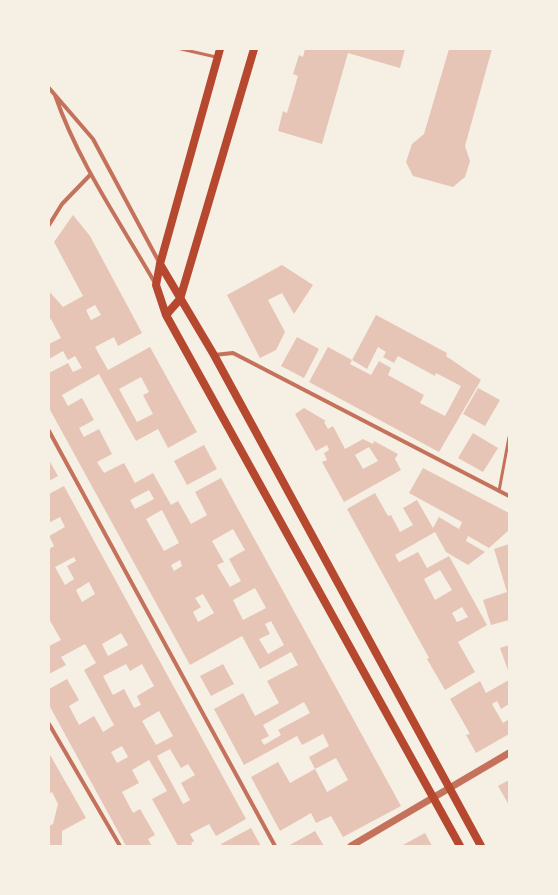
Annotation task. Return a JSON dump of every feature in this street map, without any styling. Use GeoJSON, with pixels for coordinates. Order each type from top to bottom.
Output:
{"type":"FeatureCollection","features":[{"type":"Feature","properties":{"kind":"main road"},"geometry":{"type":"LineString","coordinates":[[220,49],[160,264],[156,285],[166,315],[460,846]]}},
{"type":"Feature","properties":{"kind":"main road"},"geometry":{"type":"LineString","coordinates":[[166,315],[180,299],[254,49]]}},
{"type":"Feature","properties":{"kind":"main road"},"geometry":{"type":"LineString","coordinates":[[160,264],[214,356],[481,846]]}},
{"type":"Feature","properties":{"kind":"street"},"geometry":{"type":"LineString","coordinates":[[49,88],[93,139],[160,264]]}},
{"type":"Feature","properties":{"kind":"street"},"geometry":{"type":"LineString","coordinates":[[55,95],[64,123],[91,174],[156,285]]}},
{"type":"Feature","properties":{"kind":"street"},"geometry":{"type":"LineString","coordinates":[[49,225],[62,204],[91,174]]}},
{"type":"Feature","properties":{"kind":"street"},"geometry":{"type":"LineString","coordinates":[[214,356],[233,353],[509,496]]}},
{"type":"Feature","properties":{"kind":"street"},"geometry":{"type":"LineString","coordinates":[[49,431],[275,846]]}},
{"type":"Feature","properties":{"kind":"street"},"geometry":{"type":"LineString","coordinates":[[49,724],[120,846]]}},
{"type":"Feature","properties":{"kind":"street"},"geometry":{"type":"LineString","coordinates":[[351,846],[509,753]]}},
{"type":"Feature","properties":{"kind":"lane"},"geometry":{"type":"LineString","coordinates":[[181,49],[218,58]]}},
{"type":"Feature","properties":{"kind":"lane"},"geometry":{"type":"LineString","coordinates":[[499,491],[509,438]]}},
{"type":"Feature","properties":{"kind":"building"},"geometry":{"type":"Polygon","coordinates":[[[305,49],[405,49],[400,68],[348,53],[322,144],[278,131],[283,111],[287,113],[298,76],[293,74],[299,55],[303,57],[305,49]]]}},
{"type":"Feature","properties":{"kind":"building"},"geometry":{"type":"Polygon","coordinates":[[[449,49],[492,49],[465,146],[470,161],[465,177],[453,187],[413,176],[406,162],[412,144],[424,134],[449,49]]]}},
{"type":"Feature","properties":{"kind":"building"},"geometry":{"type":"Polygon","coordinates":[[[73,215],[90,236],[142,333],[118,346],[114,337],[95,347],[108,370],[150,347],[197,432],[168,448],[158,429],[136,441],[99,374],[62,395],[68,406],[82,398],[94,420],[79,428],[84,437],[99,429],[112,454],[97,462],[104,473],[124,463],[135,483],[153,473],[171,505],[178,501],[191,524],[207,515],[195,492],[221,478],[401,806],[343,837],[331,816],[316,823],[311,813],[280,831],[251,777],[278,762],[290,783],[315,769],[309,757],[329,746],[323,734],[302,745],[297,736],[244,765],[214,709],[243,693],[255,716],[279,703],[267,681],[298,665],[291,652],[260,669],[242,636],[190,665],[49,408],[49,373],[68,363],[73,372],[82,368],[75,356],[68,360],[63,351],[49,359],[49,344],[61,338],[51,319],[49,320],[49,291],[63,307],[83,296],[54,242],[73,215]],[[95,305],[86,310],[91,320],[101,315],[95,305]],[[141,377],[119,389],[137,422],[153,414],[143,395],[149,392],[141,377]],[[149,490],[130,500],[135,509],[154,499],[149,490]],[[162,510],[146,519],[164,551],[179,543],[162,510]],[[233,529],[212,541],[224,562],[217,565],[230,587],[241,581],[229,559],[245,550],[233,529]],[[180,560],[171,565],[174,571],[182,566],[180,560]],[[255,588],[233,600],[243,620],[266,608],[255,588]],[[203,594],[195,598],[201,607],[193,612],[198,622],[214,613],[203,594]],[[271,621],[265,624],[270,634],[259,639],[268,654],[284,645],[271,621]],[[304,702],[263,725],[269,736],[261,740],[264,745],[281,735],[278,730],[310,713],[304,702]],[[336,758],[315,769],[327,792],[348,780],[336,758]]]}},
{"type":"Feature","properties":{"kind":"building"},"geometry":{"type":"Polygon","coordinates":[[[282,265],[313,285],[294,314],[282,293],[268,300],[285,332],[276,350],[260,358],[227,295],[282,265]]]}},
{"type":"Feature","properties":{"kind":"building"},"geometry":{"type":"Polygon","coordinates":[[[376,315],[447,353],[446,356],[481,380],[439,452],[309,382],[328,347],[352,360],[376,315]],[[378,347],[367,369],[352,360],[350,364],[371,375],[379,361],[391,368],[388,375],[424,395],[420,403],[445,416],[461,386],[436,373],[435,376],[398,356],[394,363],[383,357],[386,352],[378,347]]]}},
{"type":"Feature","properties":{"kind":"building"},"geometry":{"type":"Polygon","coordinates":[[[297,337],[319,349],[304,378],[281,366],[297,337]]]}},
{"type":"Feature","properties":{"kind":"building"},"geometry":{"type":"Polygon","coordinates":[[[478,388],[500,400],[485,426],[463,414],[478,388]]]}},
{"type":"Feature","properties":{"kind":"building"},"geometry":{"type":"Polygon","coordinates":[[[304,408],[326,421],[324,422],[328,429],[333,426],[345,449],[363,439],[373,444],[374,441],[398,454],[395,459],[401,470],[344,502],[322,462],[327,460],[324,453],[329,450],[327,445],[316,451],[295,414],[304,408]],[[369,447],[355,455],[363,469],[378,461],[369,447]]]}},
{"type":"Feature","properties":{"kind":"building"},"geometry":{"type":"Polygon","coordinates":[[[473,433],[498,448],[483,472],[458,458],[473,433]]]}},
{"type":"Feature","properties":{"kind":"building"},"geometry":{"type":"Polygon","coordinates":[[[204,445],[217,469],[187,485],[174,461],[204,445]]]}},
{"type":"Feature","properties":{"kind":"building"},"geometry":{"type":"Polygon","coordinates":[[[49,460],[58,476],[49,481],[49,460]]]}},
{"type":"Feature","properties":{"kind":"building"},"geometry":{"type":"Polygon","coordinates":[[[423,468],[509,513],[509,530],[489,548],[468,536],[466,541],[485,552],[468,565],[446,552],[435,532],[395,555],[399,562],[418,552],[427,568],[449,556],[487,625],[458,642],[475,672],[445,690],[347,509],[375,493],[388,516],[391,515],[400,532],[413,525],[403,508],[417,500],[433,528],[439,517],[459,529],[462,522],[409,493],[423,468]],[[440,570],[424,579],[435,600],[452,590],[440,570]],[[462,607],[452,613],[457,622],[468,617],[462,607]]]}},
{"type":"Feature","properties":{"kind":"building"},"geometry":{"type":"Polygon","coordinates":[[[64,486],[246,819],[216,836],[209,824],[190,834],[194,841],[191,843],[193,846],[178,846],[152,799],[167,791],[149,760],[132,770],[139,783],[122,792],[133,813],[140,809],[155,835],[148,839],[152,846],[126,846],[49,705],[49,689],[67,679],[79,700],[69,706],[79,725],[94,716],[103,732],[114,725],[84,670],[96,663],[85,644],[61,657],[66,665],[49,674],[49,646],[61,640],[49,619],[49,549],[54,546],[49,536],[65,527],[60,517],[49,523],[49,494],[64,486]],[[74,557],[55,567],[65,585],[74,579],[67,566],[76,561],[74,557]],[[89,582],[76,590],[82,602],[95,594],[89,582]],[[121,633],[102,644],[108,656],[128,645],[121,633]],[[126,664],[103,676],[113,695],[124,689],[134,708],[141,705],[137,696],[154,686],[142,664],[130,671],[126,664]],[[159,711],[142,721],[156,745],[173,736],[159,711]],[[122,746],[111,752],[117,763],[128,757],[122,746]],[[170,749],[157,756],[183,804],[190,800],[181,783],[195,775],[188,764],[181,768],[170,749]]]}},
{"type":"Feature","properties":{"kind":"building"},"geometry":{"type":"Polygon","coordinates":[[[509,544],[509,620],[491,625],[483,600],[507,592],[494,549],[509,544]]]}},
{"type":"Feature","properties":{"kind":"building"},"geometry":{"type":"Polygon","coordinates":[[[509,645],[509,673],[500,648],[509,645]]]}},
{"type":"Feature","properties":{"kind":"building"},"geometry":{"type":"Polygon","coordinates":[[[223,664],[234,684],[211,696],[200,676],[223,664]]]}},
{"type":"Feature","properties":{"kind":"building"},"geometry":{"type":"Polygon","coordinates":[[[509,680],[509,704],[501,709],[497,701],[492,704],[503,723],[509,719],[509,734],[476,753],[466,735],[470,734],[450,699],[480,681],[486,693],[509,680]]]}},
{"type":"Feature","properties":{"kind":"building"},"geometry":{"type":"Polygon","coordinates":[[[49,753],[86,818],[62,831],[62,846],[49,846],[49,826],[53,824],[58,804],[52,792],[49,794],[49,753]]]}},
{"type":"Feature","properties":{"kind":"building"},"geometry":{"type":"Polygon","coordinates":[[[509,780],[509,805],[498,786],[509,780]]]}},
{"type":"Feature","properties":{"kind":"building"},"geometry":{"type":"Polygon","coordinates":[[[251,828],[261,846],[222,846],[221,844],[251,828]]]}},
{"type":"Feature","properties":{"kind":"building"},"geometry":{"type":"Polygon","coordinates":[[[315,831],[324,846],[288,846],[315,831]]]}},
{"type":"Feature","properties":{"kind":"building"},"geometry":{"type":"Polygon","coordinates":[[[425,833],[432,846],[401,846],[425,833]]]}}]}
